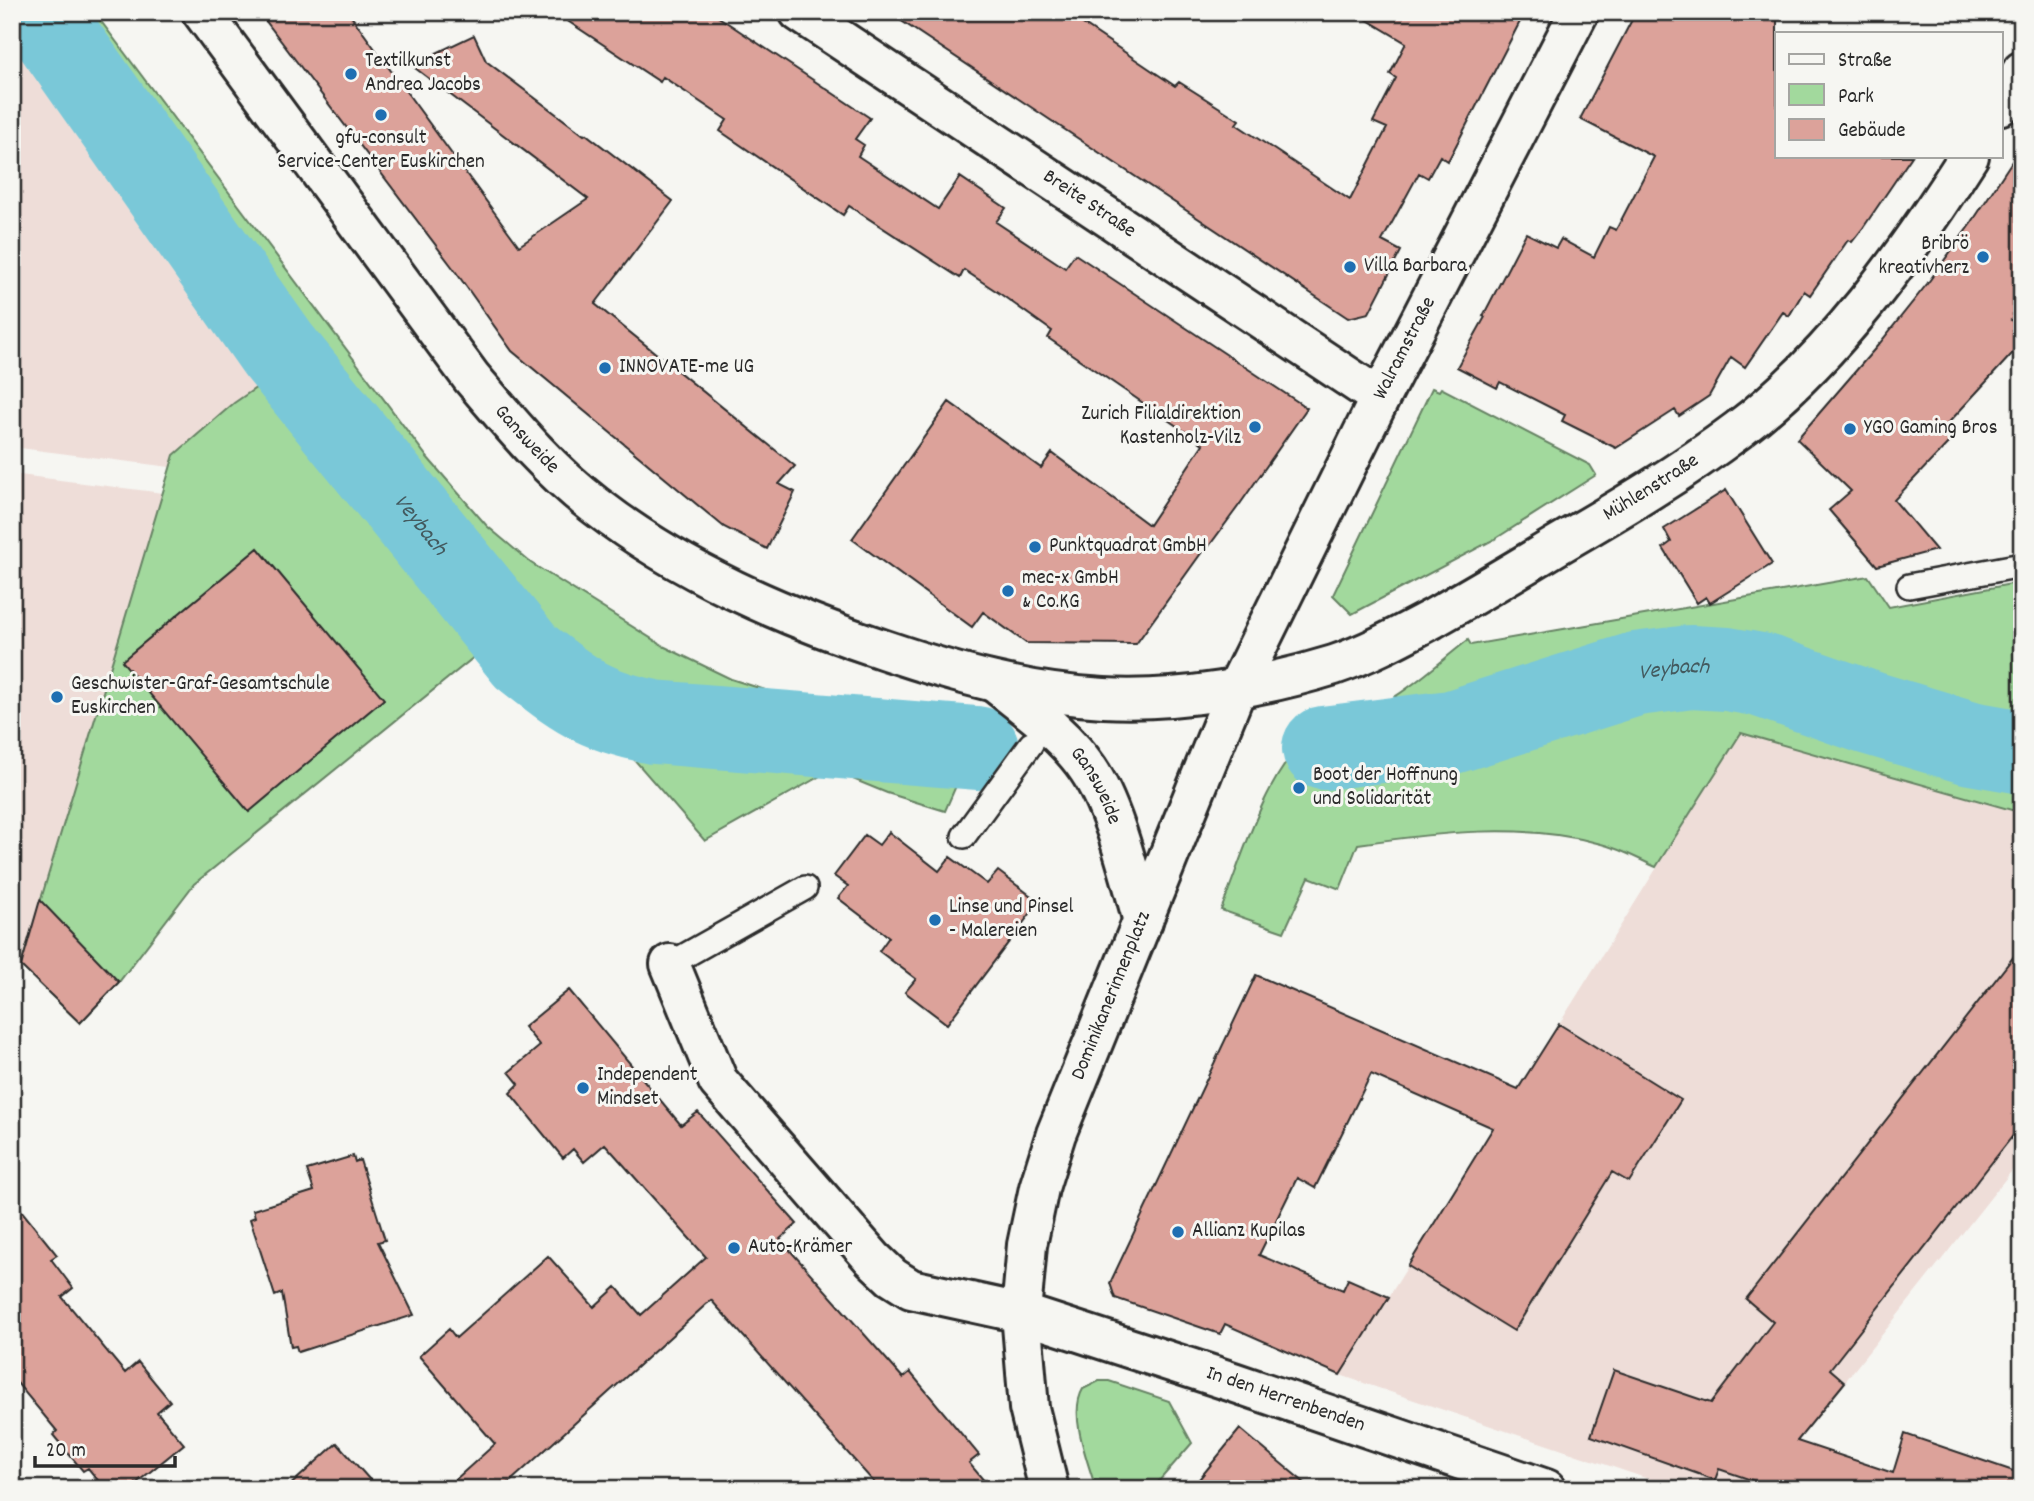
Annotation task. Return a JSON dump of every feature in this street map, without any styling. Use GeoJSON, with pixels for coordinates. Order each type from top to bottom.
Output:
{"type":"FeatureCollection","features":[{"type":"Feature","properties":{"kind":"street","name":"Gansweide"},"geometry":{"type":"LineString","coordinates":[[202,12],[471,377],[519,434],[564,480],[609,515],[694,570],[729,588],[858,641],[997,683],[1030,690],[1106,698],[1189,694],[1237,688]]}},
{"type":"Feature","properties":{"kind":"street","name":"Breite Straße"},"geometry":{"type":"LineString","coordinates":[[799,12],[1380,398]]}},
{"type":"Feature","properties":{"kind":"street","name":"Walramstraße"},"geometry":{"type":"LineString","coordinates":[[1237,688],[1380,398],[1579,12]]}},
{"type":"Feature","properties":{"kind":"street"},"geometry":{"type":"LineString","coordinates":[[2002,102],[2022,71]]}},
{"type":"Feature","properties":{"kind":"street","name":"Mühlenstraße"},"geometry":{"type":"LineString","coordinates":[[1237,688],[1331,666],[1377,649],[1471,597],[1644,493],[1741,428],[1789,386],[1841,331],[1896,262],[1968,158]]}},
{"type":"Feature","properties":{"kind":"street","name":"Gansweide"},"geometry":{"type":"LineString","coordinates":[[997,683],[1054,730],[1088,769],[1101,793],[1122,848],[1143,921]]}},
{"type":"Feature","properties":{"kind":"street","name":"Dominikanerinnenplatz"},"geometry":{"type":"LineString","coordinates":[[1049,1489],[1029,1408],[1021,1313],[1027,1245],[1042,1179],[1062,1118],[1237,688]]}},
{"type":"Feature","properties":{"kind":"street"},"geometry":{"type":"LineString","coordinates":[[670,964],[718,1081],[873,1259],[892,1277],[911,1289],[1021,1313]]}},
{"type":"Feature","properties":{"kind":"street","name":"In den Herrenbenden"},"geometry":{"type":"LineString","coordinates":[[1021,1313],[1546,1489]]}},
{"type":"Feature","properties":{"kind":"lane"},"geometry":{"type":"LineString","coordinates":[[1909,586],[2022,565]]}},
{"type":"Feature","properties":{"kind":"lane"},"geometry":{"type":"LineString","coordinates":[[964,836],[1031,744]]}},
{"type":"Feature","properties":{"kind":"lane"},"geometry":{"type":"LineString","coordinates":[[670,964],[804,888]]}},
{"type":"Feature","properties":{"kind":"shaded area"},"geometry":{"type":"Polygon","coordinates":[[[12,24],[78,125],[260,385],[234,403],[174,455],[170,467],[12,447],[12,24]]]}},
{"type":"Feature","properties":{"kind":"shaded area","name":"Geschwister-Graf-Gesamtschule Euskirchen"},"geometry":{"type":"Polygon","coordinates":[[[12,474],[163,493],[21,966],[12,965],[12,474]]]}},
{"type":"Feature","properties":{"kind":"shaded area"},"geometry":{"type":"Polygon","coordinates":[[[1741,733],[2022,813],[2022,1158],[1760,1489],[1678,1489],[1340,1375],[1741,733]]]}},
{"type":"Feature","properties":{"kind":"green space"},"geometry":{"type":"Polygon","coordinates":[[[12,12],[94,12],[427,457],[487,526],[531,563],[665,647],[731,679],[812,705],[979,728],[980,765],[955,788],[945,811],[887,793],[831,770],[705,841],[619,742],[546,709],[489,645],[194,884],[119,982],[80,1023],[21,966],[174,455],[234,403],[260,385],[78,125],[12,24],[12,12]]]}},
{"type":"Feature","properties":{"kind":"green space"},"geometry":{"type":"Polygon","coordinates":[[[1432,388],[1439,391],[1441,388],[1590,465],[1596,475],[1495,539],[1352,614],[1333,595],[1432,388]]]}},
{"type":"Feature","properties":{"kind":"green space"},"geometry":{"type":"Polygon","coordinates":[[[1868,576],[1889,607],[2022,582],[2022,813],[1741,733],[1656,867],[1608,846],[1542,833],[1511,831],[1418,836],[1358,844],[1340,889],[1309,877],[1284,932],[1221,910],[1264,801],[1275,780],[1300,746],[1320,730],[1380,705],[1401,693],[1468,640],[1471,645],[1868,576]]]}},
{"type":"Feature","properties":{"kind":"green space"},"geometry":{"type":"Polygon","coordinates":[[[1099,1381],[1109,1381],[1169,1401],[1192,1443],[1152,1489],[1096,1489],[1084,1452],[1078,1411],[1083,1389],[1099,1381]]]}},
{"type":"Feature","properties":{"kind":"building"},"geometry":{"type":"Polygon","coordinates":[[[259,12],[348,12],[519,246],[588,199],[411,65],[474,35],[486,61],[673,201],[595,304],[795,466],[779,484],[795,492],[767,549],[724,527],[512,351],[453,268],[259,12]]]}},
{"type":"Feature","properties":{"kind":"building"},"geometry":{"type":"Polygon","coordinates":[[[554,12],[711,12],[870,118],[855,139],[864,145],[858,156],[938,209],[960,177],[1006,208],[996,222],[1065,268],[1075,254],[1307,408],[1136,644],[1026,643],[983,612],[972,627],[852,539],[949,402],[1041,468],[1052,453],[1149,525],[1203,444],[1048,338],[1052,331],[999,293],[964,270],[960,278],[849,206],[843,215],[720,131],[727,120],[663,77],[660,82],[554,12]]]}},
{"type":"Feature","properties":{"kind":"building"},"geometry":{"type":"Polygon","coordinates":[[[888,12],[1065,12],[1175,86],[1179,82],[1239,120],[1236,124],[1350,200],[1387,128],[1373,122],[1396,78],[1390,74],[1406,43],[1354,12],[1525,12],[1448,161],[1440,156],[1428,178],[1419,173],[1382,241],[1401,251],[1369,313],[1348,318],[888,12]]]}},
{"type":"Feature","properties":{"kind":"building"},"geometry":{"type":"Polygon","coordinates":[[[1636,12],[1777,12],[1775,158],[1911,158],[1863,228],[1852,242],[1848,240],[1810,295],[1804,291],[1789,316],[1783,312],[1745,367],[1731,357],[1709,396],[1679,416],[1675,410],[1616,448],[1562,421],[1565,415],[1500,382],[1497,388],[1457,367],[1526,233],[1556,248],[1561,239],[1594,257],[1609,227],[1616,230],[1654,157],[1580,119],[1636,12]]]}},
{"type":"Feature","properties":{"kind":"building"},"geometry":{"type":"Polygon","coordinates":[[[2022,146],[2022,310],[2011,320],[2022,331],[2022,343],[1941,431],[1951,440],[1894,500],[1936,550],[1877,566],[1829,510],[1851,491],[1797,439],[1927,284],[2022,146]]]}},
{"type":"Feature","properties":{"kind":"building"},"geometry":{"type":"Polygon","coordinates":[[[1726,490],[1772,564],[1710,603],[1706,597],[1697,603],[1663,548],[1671,542],[1664,529],[1726,490]]]}},
{"type":"Feature","properties":{"kind":"building"},"geometry":{"type":"Polygon","coordinates":[[[258,548],[384,699],[249,812],[122,661],[258,548]]]}},
{"type":"Feature","properties":{"kind":"building"},"geometry":{"type":"Polygon","coordinates":[[[889,832],[939,871],[950,857],[987,884],[998,871],[1039,902],[947,1024],[905,992],[916,979],[879,951],[889,937],[838,898],[848,886],[834,876],[865,835],[879,845],[889,832]]]}},
{"type":"Feature","properties":{"kind":"building"},"geometry":{"type":"Polygon","coordinates":[[[40,900],[119,982],[80,1023],[21,966],[40,900]]]}},
{"type":"Feature","properties":{"kind":"building"},"geometry":{"type":"Polygon","coordinates":[[[2022,946],[2022,1124],[1830,1369],[1845,1382],[1797,1441],[1893,1473],[1905,1434],[2022,1474],[2022,1489],[1778,1489],[1719,1469],[1715,1480],[1591,1436],[1614,1370],[1711,1403],[1773,1322],[1746,1299],[2022,946]]]}},
{"type":"Feature","properties":{"kind":"building"},"geometry":{"type":"Polygon","coordinates":[[[1256,975],[1518,1089],[1559,1024],[1681,1100],[1629,1182],[1612,1172],[1514,1331],[1408,1266],[1493,1128],[1371,1074],[1315,1188],[1297,1178],[1259,1255],[1343,1290],[1348,1279],[1389,1297],[1340,1375],[1225,1324],[1220,1334],[1115,1298],[1110,1283],[1256,975]]]}},
{"type":"Feature","properties":{"kind":"building"},"geometry":{"type":"Polygon","coordinates":[[[569,990],[681,1125],[698,1112],[797,1224],[780,1239],[903,1378],[910,1372],[979,1455],[969,1463],[991,1489],[880,1489],[711,1300],[502,1489],[445,1489],[495,1444],[419,1356],[449,1329],[456,1338],[548,1256],[594,1307],[616,1287],[641,1315],[706,1257],[605,1144],[584,1162],[573,1149],[563,1158],[510,1093],[519,1084],[509,1072],[540,1046],[524,1027],[569,990]]]}},
{"type":"Feature","properties":{"kind":"building"},"geometry":{"type":"Polygon","coordinates":[[[353,1156],[355,1162],[360,1160],[385,1240],[378,1242],[414,1315],[298,1352],[296,1346],[291,1347],[282,1293],[275,1296],[250,1219],[255,1217],[253,1210],[314,1191],[307,1170],[353,1156]]]}},
{"type":"Feature","properties":{"kind":"building"},"geometry":{"type":"Polygon","coordinates":[[[12,1199],[57,1255],[51,1259],[73,1288],[62,1297],[125,1373],[138,1362],[170,1401],[157,1412],[184,1444],[129,1489],[105,1489],[88,1468],[83,1471],[53,1435],[57,1431],[12,1377],[12,1199]]]}},
{"type":"Feature","properties":{"kind":"building"},"geometry":{"type":"Polygon","coordinates":[[[1240,1429],[1271,1455],[1312,1489],[1191,1489],[1240,1429]]]}},
{"type":"Feature","properties":{"kind":"building"},"geometry":{"type":"Polygon","coordinates":[[[337,1443],[378,1489],[286,1489],[337,1443]]]}},
{"type":"Feature","properties":{"kind":"waterway","name":"Veybach"},"geometry":{"type":"LineString","coordinates":[[40,12],[278,350],[526,657],[585,699],[615,712],[654,722],[977,748]]}},
{"type":"Feature","properties":{"kind":"waterway","name":"Veybach"},"geometry":{"type":"LineString","coordinates":[[1324,748],[1452,732],[1636,674],[1691,667],[1727,669],[1761,675],[1870,713],[1971,743],[2022,752]]}},
{"type":"Feature","properties":{"kind":"place","name":"Textilkunst Andrea Jacobs"},"geometry":{"type":"Point","coordinates":[351,74]}},
{"type":"Feature","properties":{"kind":"place","name":"gfu-consult Service-Center Euskirchen"},"geometry":{"type":"Point","coordinates":[381,115]}},
{"type":"Feature","properties":{"kind":"place","name":"Bribrö kreativherz"},"geometry":{"type":"Point","coordinates":[1983,257]}},
{"type":"Feature","properties":{"kind":"place","name":"Villa Barbara"},"geometry":{"type":"Point","coordinates":[1350,267]}},
{"type":"Feature","properties":{"kind":"place","name":"INNOVATE-me UG"},"geometry":{"type":"Point","coordinates":[605,368]}},
{"type":"Feature","properties":{"kind":"place","name":"Zurich Filialdirektion Kastenholz-Vilz"},"geometry":{"type":"Point","coordinates":[1255,427]}},
{"type":"Feature","properties":{"kind":"place","name":"YGO Gaming Bros"},"geometry":{"type":"Point","coordinates":[1850,429]}},
{"type":"Feature","properties":{"kind":"place","name":"Punktquadrat GmbH"},"geometry":{"type":"Point","coordinates":[1035,547]}},
{"type":"Feature","properties":{"kind":"place","name":"mec-x GmbH & Co.KG"},"geometry":{"type":"Point","coordinates":[1008,591]}},
{"type":"Feature","properties":{"kind":"place","name":"Geschwister-Graf-Gesamtschule Euskirchen"},"geometry":{"type":"Point","coordinates":[57,697]}},
{"type":"Feature","properties":{"kind":"place","name":"Boot der Hoffnung und Solidarität"},"geometry":{"type":"Point","coordinates":[1299,788]}},
{"type":"Feature","properties":{"kind":"place","name":"Linse und Pinsel - Malereien"},"geometry":{"type":"Point","coordinates":[935,920]}},
{"type":"Feature","properties":{"kind":"place","name":"Independent Mindset"},"geometry":{"type":"Point","coordinates":[583,1088]}},
{"type":"Feature","properties":{"kind":"place","name":"Allianz Kupilas"},"geometry":{"type":"Point","coordinates":[1178,1232]}},
{"type":"Feature","properties":{"kind":"place","name":"Auto-Krämer"},"geometry":{"type":"Point","coordinates":[734,1248]}}]}
